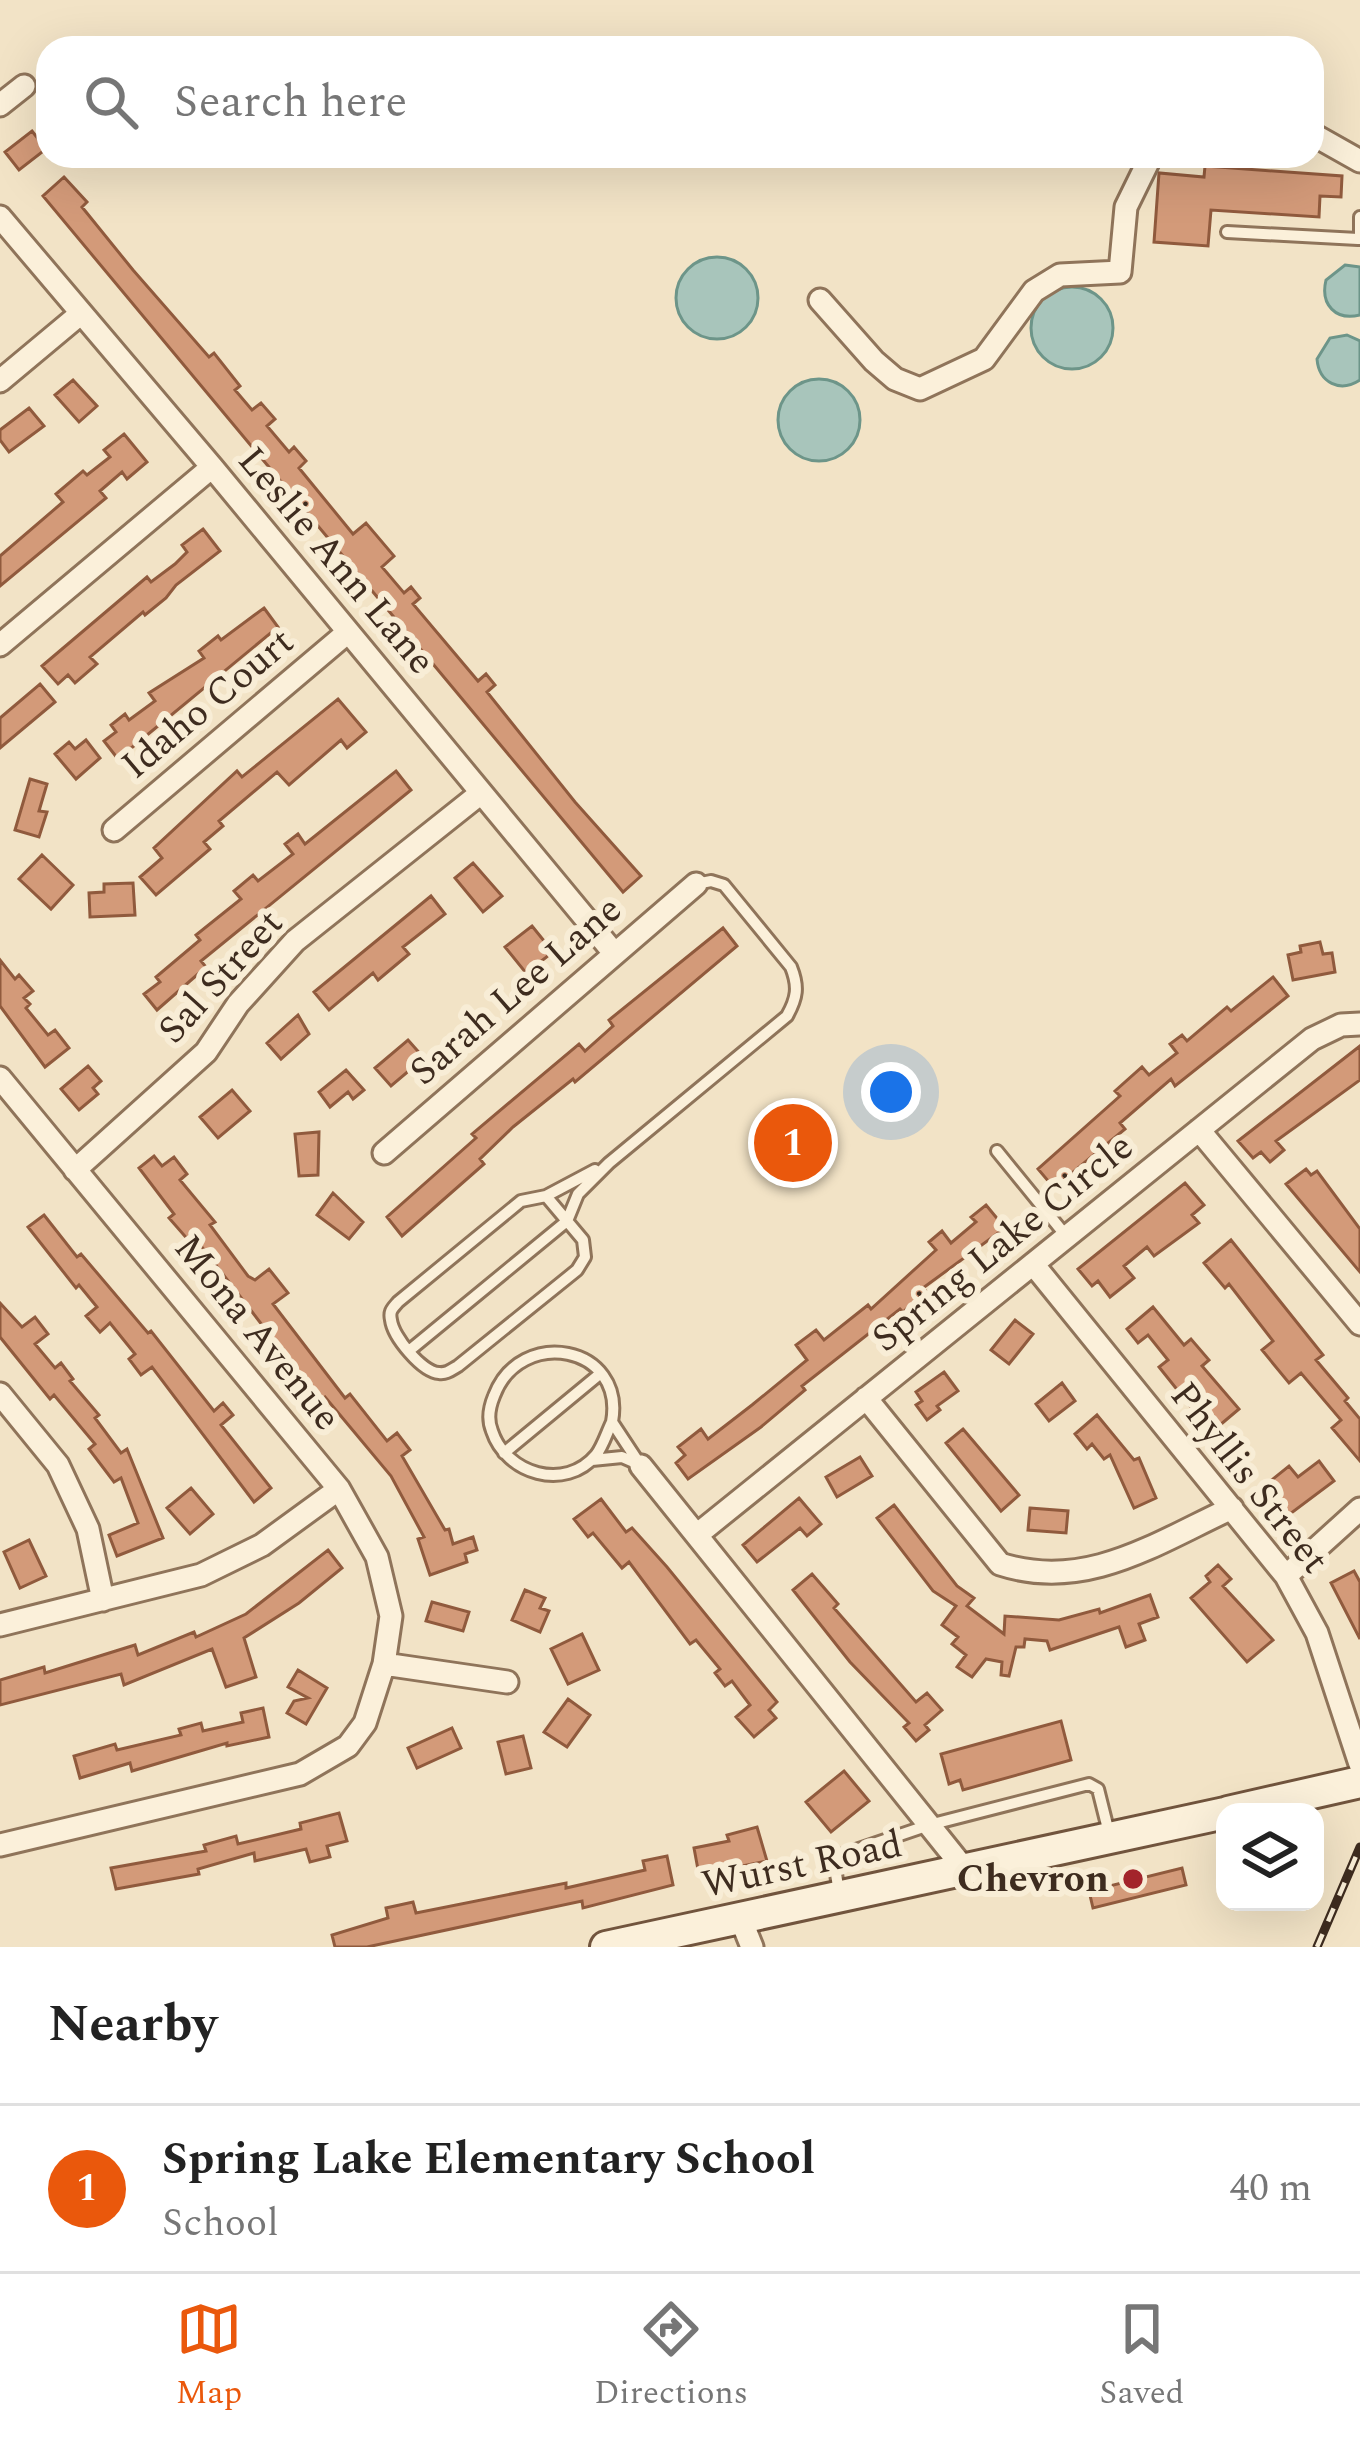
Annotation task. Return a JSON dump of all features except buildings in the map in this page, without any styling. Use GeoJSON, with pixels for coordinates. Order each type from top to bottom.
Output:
{"type":"FeatureCollection","features":[{"type":"Feature","properties":{"kind":"street"},"geometry":{"type":"LineString","coordinates":[[0,105],[24,86]]}},
{"type":"Feature","properties":{"kind":"street"},"geometry":{"type":"LineString","coordinates":[[1324,140],[1360,160]]}},
{"type":"Feature","properties":{"kind":"street"},"geometry":{"type":"LineString","coordinates":[[820,300],[895,380],[920,389],[945,381],[984,359],[1034,291],[1060,275],[1120,272],[1126,207],[1145,168]]}},
{"type":"Feature","properties":{"kind":"street","name":"Leslie Ann Lane"},"geometry":{"type":"LineString","coordinates":[[0,217],[614,953]]}},
{"type":"Feature","properties":{"kind":"street"},"geometry":{"type":"LineString","coordinates":[[0,381],[79,315]]}},
{"type":"Feature","properties":{"kind":"street"},"geometry":{"type":"LineString","coordinates":[[0,645],[212,467]]}},
{"type":"Feature","properties":{"kind":"street","name":"Idaho Court"},"geometry":{"type":"LineString","coordinates":[[114,830],[348,632]]}},
{"type":"Feature","properties":{"kind":"street","name":"Sal Street"},"geometry":{"type":"LineString","coordinates":[[75,1170],[206,1052],[238,1004],[295,941],[481,793]]}},
{"type":"Feature","properties":{"kind":"street","name":"Sarah Lee Lane"},"geometry":{"type":"LineString","coordinates":[[384,1154],[696,884]]}},
{"type":"Feature","properties":{"kind":"street","name":"Spring Lake Circle"},"geometry":{"type":"LineString","coordinates":[[698,1534],[1312,1039],[1341,1025],[1360,1024]]}},
{"type":"Feature","properties":{"kind":"street","name":"Mona Avenue"},"geometry":{"type":"LineString","coordinates":[[0,1078],[339,1489],[377,1557],[391,1616],[384,1664],[365,1723],[349,1746],[300,1774],[0,1845]]}},
{"type":"Feature","properties":{"kind":"street"},"geometry":{"type":"LineString","coordinates":[[1199,1130],[1360,1324]]}},
{"type":"Feature","properties":{"kind":"street","name":"Phyllis Street"},"geometry":{"type":"LineString","coordinates":[[1033,1264],[1286,1576],[1317,1633],[1360,1764]]}},
{"type":"Feature","properties":{"kind":"street"},"geometry":{"type":"LineString","coordinates":[[0,1394],[58,1465],[88,1529],[103,1600]]}},
{"type":"Feature","properties":{"kind":"street"},"geometry":{"type":"LineString","coordinates":[[866,1398],[1000,1564],[1031,1574],[1058,1575],[1117,1561],[1232,1508]]}},
{"type":"Feature","properties":{"kind":"street"},"geometry":{"type":"LineString","coordinates":[[641,1466],[966,1871]]}},
{"type":"Feature","properties":{"kind":"street"},"geometry":{"type":"LineString","coordinates":[[0,1625],[201,1575],[262,1546],[339,1489]]}},
{"type":"Feature","properties":{"kind":"street"},"geometry":{"type":"LineString","coordinates":[[1286,1576],[1360,1509]]}},
{"type":"Feature","properties":{"kind":"street"},"geometry":{"type":"LineString","coordinates":[[384,1664],[508,1682]]}},
{"type":"Feature","properties":{"kind":"street","name":"Wurst Road"},"geometry":{"type":"LineString","coordinates":[[1267,1803],[1360,1782]]}},
{"type":"Feature","properties":{"kind":"street","name":"Wurst Road"},"geometry":{"type":"LineString","coordinates":[[606,1947],[1216,1814]]}},
{"type":"Feature","properties":{"kind":"street"},"geometry":{"type":"LineString","coordinates":[[740,1917],[752,1947]]}},
{"type":"Feature","properties":{"kind":"lane"},"geometry":{"type":"LineString","coordinates":[[1227,232],[1359,239],[1360,217]]}},
{"type":"Feature","properties":{"kind":"lane"},"geometry":{"type":"LineString","coordinates":[[410,1350],[567,1220],[578,1194],[609,1163],[787,1016],[796,1000],[797,982],[791,968],[724,886],[711,880],[696,884]]}},
{"type":"Feature","properties":{"kind":"lane"},"geometry":{"type":"LineString","coordinates":[[997,1151],[1067,1237]]}},
{"type":"Feature","properties":{"kind":"lane"},"geometry":{"type":"LineString","coordinates":[[546,1196],[583,1240],[585,1257],[577,1270],[446,1373],[434,1373],[391,1324],[391,1312],[398,1302],[521,1201],[546,1196],[609,1163]]}},
{"type":"Feature","properties":{"kind":"lane"},"geometry":{"type":"LineString","coordinates":[[564,1351],[601,1373],[610,1389],[612,1421],[597,1454],[572,1471],[550,1476],[519,1466],[504,1453],[488,1417],[508,1372],[528,1358],[564,1351]]}},
{"type":"Feature","properties":{"kind":"lane"},"geometry":{"type":"LineString","coordinates":[[504,1453],[601,1373]]}},
{"type":"Feature","properties":{"kind":"lane"},"geometry":{"type":"LineString","coordinates":[[612,1421],[641,1466]]}},
{"type":"Feature","properties":{"kind":"lane"},"geometry":{"type":"LineString","coordinates":[[589,1461],[622,1457],[641,1466]]}},
{"type":"Feature","properties":{"kind":"lane"},"geometry":{"type":"LineString","coordinates":[[839,1897],[834,1862],[838,1856],[929,1825],[1089,1784],[1098,1789],[1111,1838]]}},
{"type":"Feature","properties":{"kind":"water"},"geometry":{"type":"Polygon","coordinates":[[[717,257],[746,269],[758,298],[746,327],[717,339],[688,327],[676,298],[688,269],[717,257]]]}},
{"type":"Feature","properties":{"kind":"water"},"geometry":{"type":"Polygon","coordinates":[[[1345,265],[1360,267],[1360,315],[1337,313],[1325,297],[1326,280],[1345,265]]]}},
{"type":"Feature","properties":{"kind":"water"},"geometry":{"type":"Polygon","coordinates":[[[1072,287],[1101,299],[1113,328],[1101,357],[1072,369],[1043,357],[1031,328],[1043,299],[1072,287]]]}},
{"type":"Feature","properties":{"kind":"water"},"geometry":{"type":"Polygon","coordinates":[[[1347,335],[1360,341],[1360,380],[1345,386],[1326,380],[1317,359],[1330,338],[1347,335]]]}},
{"type":"Feature","properties":{"kind":"water"},"geometry":{"type":"Polygon","coordinates":[[[819,379],[848,391],[860,420],[848,449],[819,461],[790,449],[778,420],[790,391],[819,379]]]}},
{"type":"Feature","properties":{"kind":"railway"},"geometry":{"type":"LineString","coordinates":[[1317,1947],[1360,1847]]}},
{"type":"Feature","properties":{"kind":"place","name":"Spring Lake Elementary School"},"geometry":{"type":"Point","coordinates":[793,1143]}},
{"type":"Feature","properties":{"kind":"place","name":"Chevron"},"geometry":{"type":"Point","coordinates":[1133,1879]}}]}
